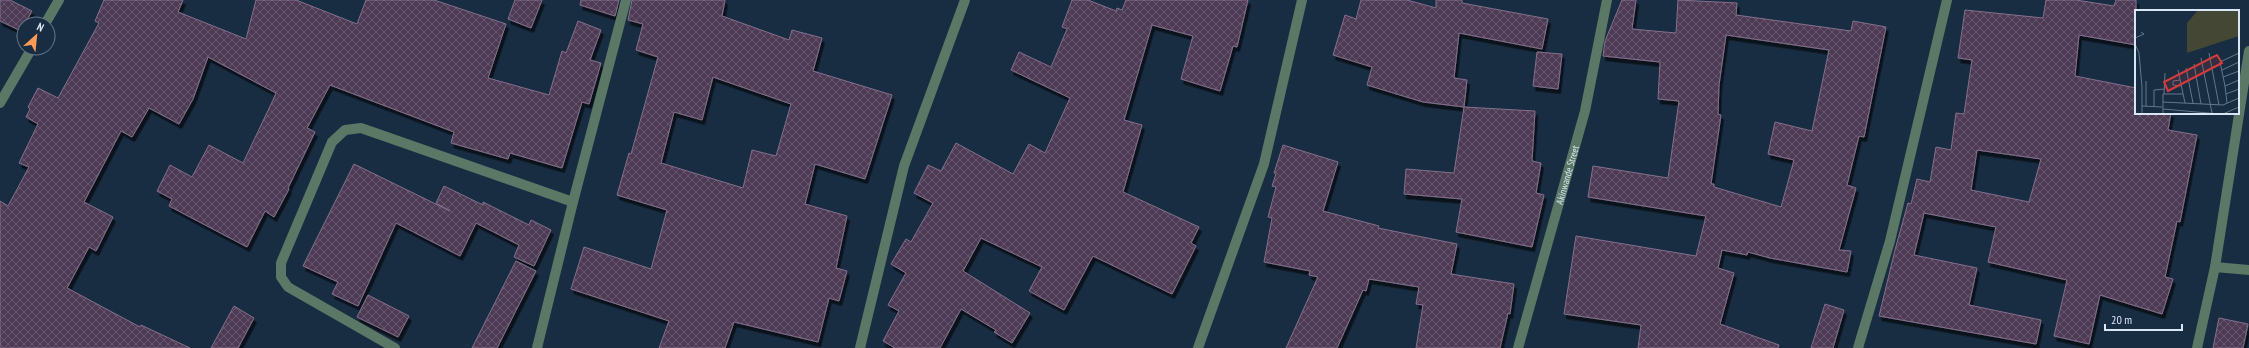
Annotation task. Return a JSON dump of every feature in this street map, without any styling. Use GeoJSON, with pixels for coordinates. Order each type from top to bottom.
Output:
{"type":"FeatureCollection","features":[{"type":"Feature","properties":{"kind":"street"},"geometry":{"type":"LineString","coordinates":[[50,16],[59,0]]}},
{"type":"Feature","properties":{"kind":"street"},"geometry":{"type":"LineString","coordinates":[[537,348],[573,202],[626,0]]}},
{"type":"Feature","properties":{"kind":"street"},"geometry":{"type":"LineString","coordinates":[[860,348],[904,166],[965,0]]}},
{"type":"Feature","properties":{"kind":"street"},"geometry":{"type":"LineString","coordinates":[[1198,348],[1264,164],[1302,0]]}},
{"type":"Feature","properties":{"kind":"street","name":"Akinwande Street"},"geometry":{"type":"LineString","coordinates":[[1518,348],[1586,111],[1606,0]]}},
{"type":"Feature","properties":{"kind":"street"},"geometry":{"type":"LineString","coordinates":[[1858,348],[1890,241],[1947,0]]}},
{"type":"Feature","properties":{"kind":"street"},"geometry":{"type":"LineString","coordinates":[[2197,348],[2215,267],[2249,51]]}},
{"type":"Feature","properties":{"kind":"street"},"geometry":{"type":"LineString","coordinates":[[0,104],[27,56]]}},
{"type":"Feature","properties":{"kind":"street"},"geometry":{"type":"LineString","coordinates":[[395,348],[288,287],[281,277],[281,263],[332,142],[345,130],[361,128],[573,202]]}},
{"type":"Feature","properties":{"kind":"street"},"geometry":{"type":"LineString","coordinates":[[2215,267],[2249,270]]}},
{"type":"Feature","properties":{"kind":"building"},"geometry":{"type":"Polygon","coordinates":[[[0,0],[10,0],[32,11],[29,16],[16,16],[16,29],[0,21],[0,0]]]}},
{"type":"Feature","properties":{"kind":"building"},"geometry":{"type":"Polygon","coordinates":[[[104,0],[183,0],[178,12],[246,39],[256,0],[296,0],[357,24],[366,0],[434,0],[506,24],[488,78],[549,95],[562,51],[566,53],[578,21],[601,30],[590,60],[601,63],[589,104],[582,102],[562,168],[510,153],[508,159],[451,143],[454,132],[330,85],[307,128],[315,132],[288,188],[289,189],[274,217],[265,211],[247,247],[169,206],[172,199],[157,191],[170,165],[192,177],[209,145],[243,163],[276,93],[208,57],[193,99],[179,124],[149,108],[132,137],[121,131],[84,202],[113,217],[96,251],[89,247],[67,288],[140,327],[141,325],[190,348],[0,348],[0,201],[8,206],[29,167],[19,163],[38,124],[26,117],[30,109],[28,107],[38,88],[58,98],[99,23],[95,21],[104,0]]]}},
{"type":"Feature","properties":{"kind":"building"},"geometry":{"type":"Polygon","coordinates":[[[515,0],[542,0],[531,28],[508,19],[515,0]]]}},
{"type":"Feature","properties":{"kind":"building"},"geometry":{"type":"Polygon","coordinates":[[[581,0],[619,0],[615,16],[580,5],[581,0]]]}},
{"type":"Feature","properties":{"kind":"building"},"geometry":{"type":"Polygon","coordinates":[[[632,0],[725,0],[722,16],[789,40],[792,30],[822,38],[813,71],[892,95],[865,179],[815,164],[805,204],[847,216],[836,268],[847,271],[839,301],[829,298],[818,342],[734,322],[725,348],[659,348],[669,321],[571,289],[584,247],[651,269],[667,210],[617,195],[629,153],[631,154],[658,57],[636,50],[643,24],[628,20],[632,0]],[[713,77],[702,120],[674,112],[661,163],[743,188],[752,150],[776,156],[791,104],[713,77]]]}},
{"type":"Feature","properties":{"kind":"building"},"geometry":{"type":"Polygon","coordinates":[[[1072,0],[1088,0],[1116,11],[1117,8],[1122,10],[1126,0],[1248,0],[1237,47],[1233,46],[1220,91],[1181,79],[1193,36],[1152,25],[1124,120],[1142,125],[1123,192],[1199,227],[1191,243],[1196,246],[1172,294],[1093,256],[1064,310],[1029,291],[1042,267],[981,238],[963,271],[1030,313],[1012,343],[994,332],[996,330],[961,309],[940,348],[895,348],[883,341],[899,311],[888,305],[906,273],[891,264],[906,239],[911,242],[933,203],[914,193],[928,165],[941,171],[956,143],[1013,174],[1029,144],[1045,153],[1070,98],[1011,70],[1019,52],[1051,67],[1067,29],[1062,27],[1072,0]]]}},
{"type":"Feature","properties":{"kind":"building"},"geometry":{"type":"Polygon","coordinates":[[[1361,0],[1407,0],[1436,8],[1436,0],[1462,0],[1462,3],[1548,19],[1542,49],[1459,33],[1454,78],[1467,80],[1464,107],[1423,102],[1367,85],[1372,67],[1333,55],[1345,15],[1356,19],[1361,0]]]}},
{"type":"Feature","properties":{"kind":"building"},"geometry":{"type":"Polygon","coordinates":[[[1622,0],[1636,0],[1632,29],[1676,33],[1678,0],[1737,3],[1736,15],[1851,31],[1853,21],[1886,27],[1864,137],[1859,136],[1847,185],[1856,188],[1839,250],[1851,251],[1847,272],[1770,258],[1748,252],[1747,255],[1722,250],[1718,268],[1734,273],[1720,324],[1779,345],[1778,348],[1638,348],[1641,325],[1564,314],[1576,236],[1696,256],[1706,216],[1588,197],[1593,166],[1668,178],[1679,101],[1658,99],[1660,62],[1603,56],[1605,41],[1622,0]],[[1726,35],[1719,85],[1718,114],[1721,115],[1711,184],[1714,184],[1714,187],[1781,207],[1794,160],[1768,154],[1775,122],[1812,131],[1829,50],[1726,35]]]}},
{"type":"Feature","properties":{"kind":"building"},"geometry":{"type":"Polygon","coordinates":[[[2046,0],[2076,0],[2114,6],[2116,0],[2136,0],[2135,45],[2079,35],[2075,76],[2135,88],[2135,114],[2171,114],[2168,130],[2197,135],[2180,222],[2177,221],[2165,277],[2173,279],[2162,314],[2100,295],[2089,344],[2054,336],[2067,280],[1988,262],[1996,227],[1924,213],[1914,255],[1977,268],[1969,305],[2041,320],[2036,344],[1879,316],[1908,203],[1911,204],[1917,179],[1930,182],[1936,147],[1951,150],[1956,113],[1964,114],[1972,60],[1958,58],[1965,10],[2043,18],[2046,0]],[[1977,150],[1971,190],[2029,202],[2041,159],[1977,150]]]}},
{"type":"Feature","properties":{"kind":"building"},"geometry":{"type":"Polygon","coordinates":[[[1537,52],[1562,54],[1558,89],[1533,86],[1537,52]]]}},
{"type":"Feature","properties":{"kind":"building"},"geometry":{"type":"Polygon","coordinates":[[[1464,107],[1535,111],[1532,161],[1541,163],[1536,193],[1544,195],[1532,247],[1456,232],[1462,199],[1404,194],[1406,169],[1454,173],[1464,107]]]}},
{"type":"Feature","properties":{"kind":"building"},"geometry":{"type":"Polygon","coordinates":[[[1283,145],[1338,162],[1323,211],[1379,226],[1378,228],[1457,244],[1451,274],[1514,284],[1510,314],[1508,313],[1500,348],[1416,348],[1423,305],[1416,304],[1419,287],[1369,279],[1366,291],[1363,290],[1337,348],[1286,348],[1318,277],[1309,275],[1310,271],[1264,262],[1272,218],[1268,217],[1276,187],[1272,186],[1276,174],[1274,173],[1283,145]]]}},
{"type":"Feature","properties":{"kind":"building"},"geometry":{"type":"Polygon","coordinates":[[[354,164],[450,211],[436,203],[444,186],[483,205],[483,202],[529,225],[531,220],[551,230],[534,266],[514,257],[519,245],[476,223],[460,256],[396,223],[358,306],[332,294],[338,282],[303,266],[354,164]]]}},
{"type":"Feature","properties":{"kind":"building"},"geometry":{"type":"Polygon","coordinates":[[[516,261],[536,271],[497,348],[472,348],[516,261]]]}},
{"type":"Feature","properties":{"kind":"building"},"geometry":{"type":"Polygon","coordinates":[[[368,295],[409,316],[398,337],[357,317],[368,295]]]}},
{"type":"Feature","properties":{"kind":"building"},"geometry":{"type":"Polygon","coordinates":[[[1825,304],[1844,310],[1833,348],[1811,348],[1825,304]]]}},
{"type":"Feature","properties":{"kind":"building"},"geometry":{"type":"Polygon","coordinates":[[[234,306],[254,318],[238,348],[211,348],[234,306]]]}},
{"type":"Feature","properties":{"kind":"building"},"geometry":{"type":"Polygon","coordinates":[[[2219,318],[2248,324],[2243,348],[2213,348],[2219,318]]]}}]}
